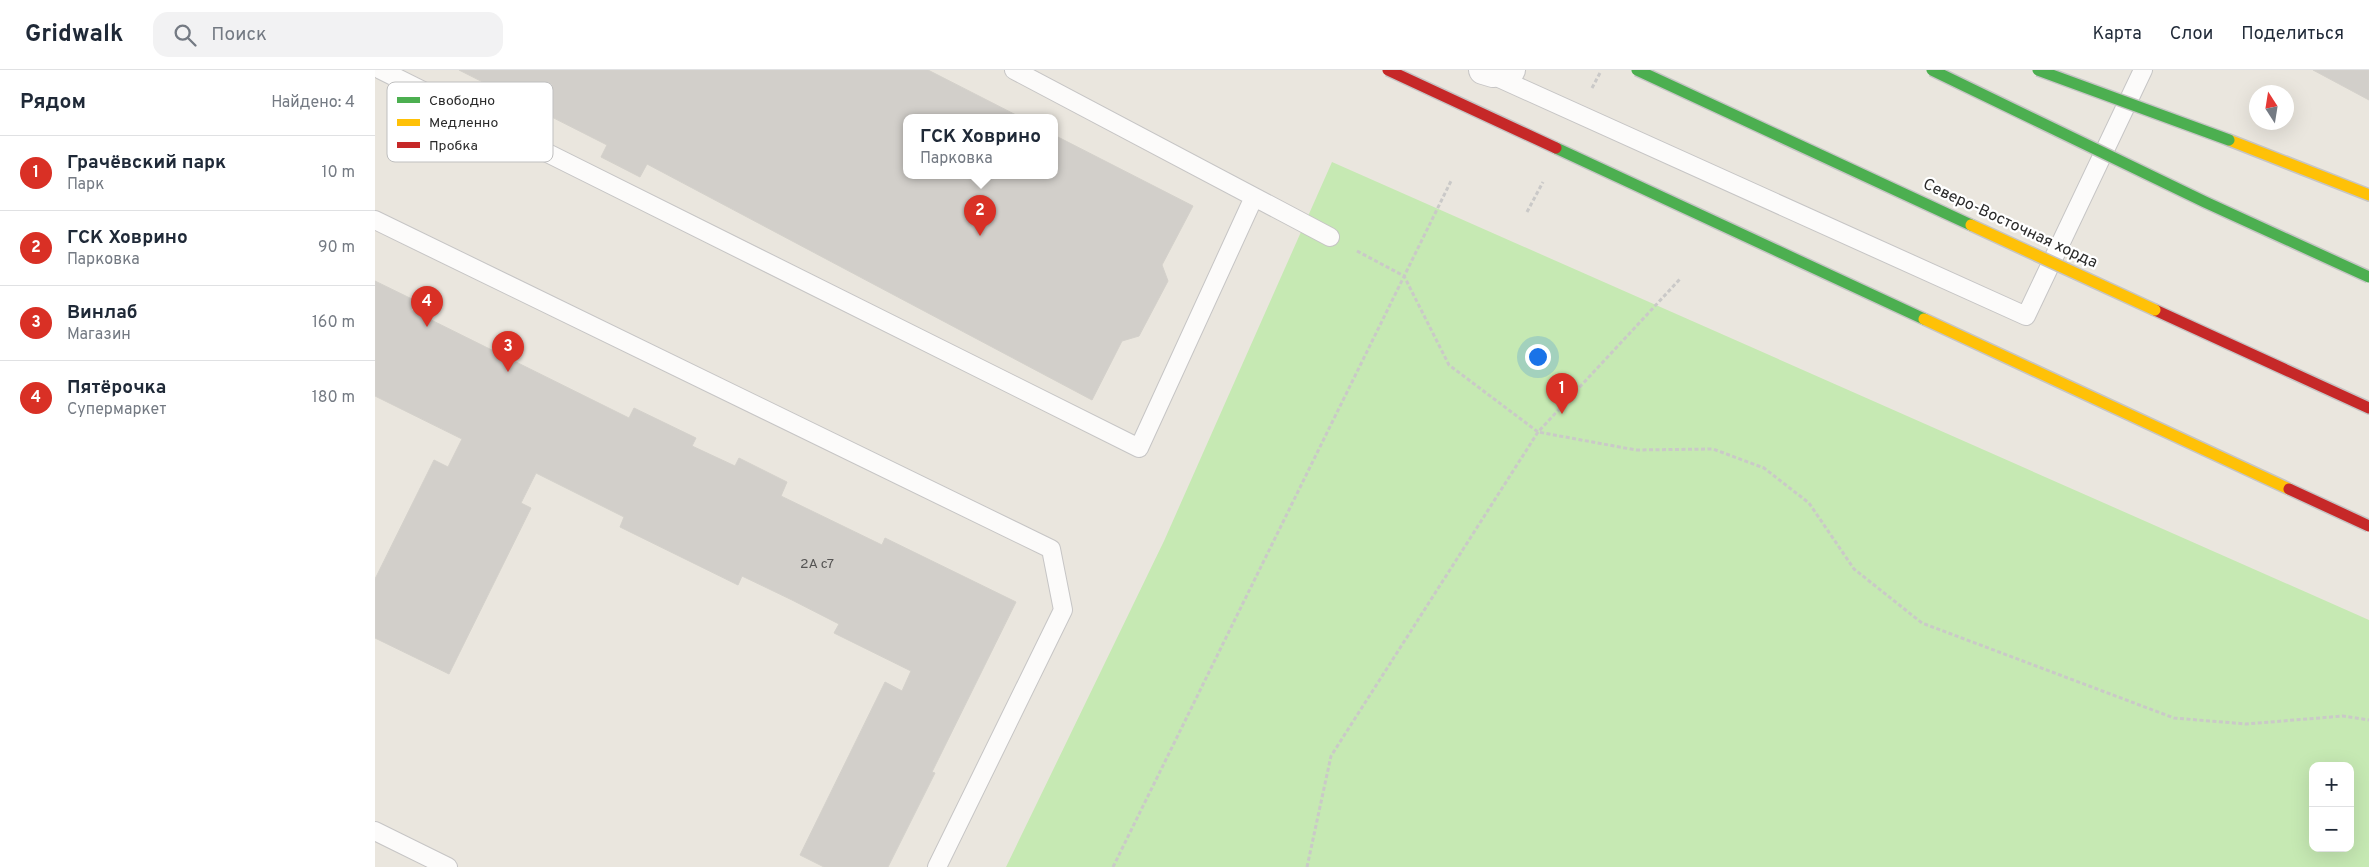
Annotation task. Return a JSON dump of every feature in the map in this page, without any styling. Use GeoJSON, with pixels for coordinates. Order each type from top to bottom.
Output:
{"type":"FeatureCollection","features":[{"type":"Feature","properties":{"kind":"main road"},"geometry":{"type":"LineString","coordinates":[[1388,70],[2369,526]]}},
{"type":"Feature","properties":{"kind":"main road","name":"Северо-Восточная хорда"},"geometry":{"type":"LineString","coordinates":[[1637,70],[2369,408]]}},
{"type":"Feature","properties":{"kind":"main road"},"geometry":{"type":"LineString","coordinates":[[1933,70],[2196,197],[2369,277]]}},
{"type":"Feature","properties":{"kind":"main road"},"geometry":{"type":"LineString","coordinates":[[2038,70],[2229,140],[2369,195]]}},
{"type":"Feature","properties":{"kind":"street"},"geometry":{"type":"LineString","coordinates":[[1482,70],[1493,73],[1511,70]]}},
{"type":"Feature","properties":{"kind":"lane"},"geometry":{"type":"LineString","coordinates":[[381,70],[405,82]]}},
{"type":"Feature","properties":{"kind":"lane"},"geometry":{"type":"LineString","coordinates":[[1014,70],[1330,237]]}},
{"type":"Feature","properties":{"kind":"lane"},"geometry":{"type":"LineString","coordinates":[[1482,70],[2026,316],[2143,70]]}},
{"type":"Feature","properties":{"kind":"lane"},"geometry":{"type":"LineString","coordinates":[[553,156],[1139,448],[1255,196]]}},
{"type":"Feature","properties":{"kind":"lane"},"geometry":{"type":"LineString","coordinates":[[375,220],[1051,549],[1063,610],[937,867]]}},
{"type":"Feature","properties":{"kind":"lane"},"geometry":{"type":"LineString","coordinates":[[375,831],[448,867]]}},
{"type":"Feature","properties":{"kind":"path"},"geometry":{"type":"LineString","coordinates":[[1113,867],[1452,179]]}},
{"type":"Feature","properties":{"kind":"path"},"geometry":{"type":"LineString","coordinates":[[1330,237],[1404,276],[1449,365],[1538,432],[1636,450],[1713,449],[1764,468],[1809,504],[1855,569],[1922,623],[2174,718],[2246,724],[2343,716],[2369,720]]}},
{"type":"Feature","properties":{"kind":"path"},"geometry":{"type":"LineString","coordinates":[[1307,867],[1331,756],[1538,432],[1680,279]]}},
{"type":"Feature","properties":{"kind":"green space"},"geometry":{"type":"Polygon","coordinates":[[[1332,162],[2369,620],[2369,867],[1006,867],[1164,541],[1332,162]]]}},
{"type":"Feature","properties":{"kind":"building"},"geometry":{"type":"Polygon","coordinates":[[[459,70],[928,70],[1014,114],[903,114],[903,179],[1058,179],[1058,137],[1193,206],[1162,265],[1168,281],[1139,336],[1122,341],[1092,400],[647,164],[640,177],[601,157],[607,145],[553,118],[553,82],[483,82],[459,70]]]}},
{"type":"Feature","properties":{"kind":"building"},"geometry":{"type":"Polygon","coordinates":[[[2313,70],[2369,70],[2369,100],[2313,70]]]}},
{"type":"Feature","properties":{"kind":"building"},"geometry":{"type":"Polygon","coordinates":[[[375,281],[416,301],[411,310],[629,418],[634,408],[696,438],[692,446],[735,466],[739,458],[787,482],[781,496],[882,545],[885,538],[1016,602],[932,772],[935,773],[888,867],[824,867],[800,855],[885,682],[902,691],[911,671],[834,633],[839,624],[792,600],[742,576],[738,585],[620,527],[624,517],[536,473],[521,503],[531,508],[449,674],[375,638],[375,579],[434,460],[448,467],[462,439],[375,396],[375,281]]]}},
{"type":"Feature","properties":{"kind":"traffic: slow"},"geometry":{"type":"LineString","coordinates":[[2229,140],[2369,195]]}},
{"type":"Feature","properties":{"kind":"traffic: slow"},"geometry":{"type":"LineString","coordinates":[[1971,225],[2155,310]]}},
{"type":"Feature","properties":{"kind":"traffic: slow"},"geometry":{"type":"LineString","coordinates":[[1924,319],[2289,489]]}},
{"type":"Feature","properties":{"kind":"traffic: jam"},"geometry":{"type":"LineString","coordinates":[[1388,70],[1556,148]]}},
{"type":"Feature","properties":{"kind":"traffic: jam"},"geometry":{"type":"LineString","coordinates":[[2155,310],[2369,408]]}},
{"type":"Feature","properties":{"kind":"traffic: jam"},"geometry":{"type":"LineString","coordinates":[[2289,489],[2369,526]]}},
{"type":"Feature","properties":{"kind":"traffic: fast"},"geometry":{"type":"LineString","coordinates":[[1637,70],[1971,225]]}},
{"type":"Feature","properties":{"kind":"traffic: fast"},"geometry":{"type":"LineString","coordinates":[[1932,70],[2205,202],[2369,277]]}},
{"type":"Feature","properties":{"kind":"traffic: fast"},"geometry":{"type":"LineString","coordinates":[[2038,70],[2229,140]]}},
{"type":"Feature","properties":{"kind":"traffic: fast"},"geometry":{"type":"LineString","coordinates":[[1556,148],[1924,319]]}},
{"type":"Feature","properties":{"kind":"place","name":"ГСК Ховрино"},"geometry":{"type":"Point","coordinates":[980,236]}},
{"type":"Feature","properties":{"kind":"place","name":"Пятёрочка"},"geometry":{"type":"Point","coordinates":[427,327]}},
{"type":"Feature","properties":{"kind":"place","name":"Винлаб"},"geometry":{"type":"Point","coordinates":[508,372]}},
{"type":"Feature","properties":{"kind":"place","name":"Грачёвский парк"},"geometry":{"type":"Point","coordinates":[1562,414]}}]}
